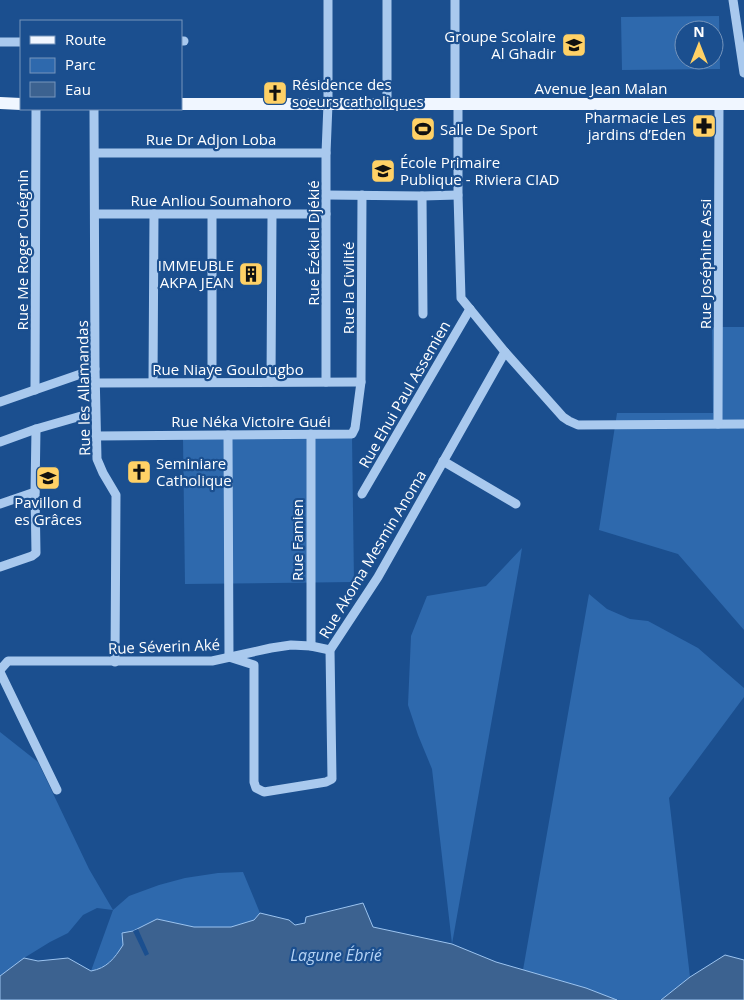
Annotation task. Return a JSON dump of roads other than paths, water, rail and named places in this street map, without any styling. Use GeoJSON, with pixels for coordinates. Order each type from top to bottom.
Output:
{"type":"FeatureCollection","features":[{"type":"Feature","properties":{"kind":"main road"},"geometry":{"type":"LineString","coordinates":[[0,103],[20,104]]}},
{"type":"Feature","properties":{"kind":"main road","name":"Avenue Jean Malan"},"geometry":{"type":"LineString","coordinates":[[182,104],[744,104]]}},
{"type":"Feature","properties":{"kind":"street","name":"Rue Ézékiel Djékié"},"geometry":{"type":"LineString","coordinates":[[326,382],[328,0]]}},
{"type":"Feature","properties":{"kind":"street"},"geometry":{"type":"LineString","coordinates":[[386,105],[387,0]]}},
{"type":"Feature","properties":{"kind":"street"},"geometry":{"type":"LineString","coordinates":[[455,0],[461,298],[505,352],[569,421],[578,425],[744,424]]}},
{"type":"Feature","properties":{"kind":"street"},"geometry":{"type":"LineString","coordinates":[[733,0],[740,10],[744,73]]}},
{"type":"Feature","properties":{"kind":"street"},"geometry":{"type":"LineString","coordinates":[[0,42],[20,42]]}},
{"type":"Feature","properties":{"kind":"street","name":"Rue Joséphine Assi"},"geometry":{"type":"LineString","coordinates":[[718,424],[719,104]]}},
{"type":"Feature","properties":{"kind":"street","name":"Rue Me Roger Ouégnin"},"geometry":{"type":"LineString","coordinates":[[35,390],[36,110]]}},
{"type":"Feature","properties":{"kind":"street","name":"Rue les Allamandas"},"geometry":{"type":"LineString","coordinates":[[94,110],[96,459],[116,495],[116,662]]}},
{"type":"Feature","properties":{"kind":"street","name":"Rue Dr Adjon Loba"},"geometry":{"type":"LineString","coordinates":[[95,153],[326,153]]}},
{"type":"Feature","properties":{"kind":"street"},"geometry":{"type":"LineString","coordinates":[[327,195],[458,195]]}},
{"type":"Feature","properties":{"kind":"street","name":"Rue la Civilité"},"geometry":{"type":"LineString","coordinates":[[361,382],[362,195]]}},
{"type":"Feature","properties":{"kind":"street"},"geometry":{"type":"LineString","coordinates":[[422,196],[423,314]]}},
{"type":"Feature","properties":{"kind":"street","name":"Rue Anliou Soumahoro"},"geometry":{"type":"LineString","coordinates":[[95,214],[326,214]]}},
{"type":"Feature","properties":{"kind":"street"},"geometry":{"type":"LineString","coordinates":[[153,382],[154,214]]}},
{"type":"Feature","properties":{"kind":"street"},"geometry":{"type":"LineString","coordinates":[[212,214],[212,382]]}},
{"type":"Feature","properties":{"kind":"street"},"geometry":{"type":"LineString","coordinates":[[271,382],[272,214]]}},
{"type":"Feature","properties":{"kind":"street","name":"Rue Ehui Paul Assemien"},"geometry":{"type":"LineString","coordinates":[[362,494],[470,309]]}},
{"type":"Feature","properties":{"kind":"street","name":"Rue Akoma Mesmin Anoma"},"geometry":{"type":"LineString","coordinates":[[229,657],[254,665],[254,782],[256,788],[264,792],[326,782],[332,779],[330,650],[378,577],[505,352]]}},
{"type":"Feature","properties":{"kind":"street"},"geometry":{"type":"LineString","coordinates":[[0,402],[95,370]]}},
{"type":"Feature","properties":{"kind":"street","name":"Rue Niaye Goulougbo"},"geometry":{"type":"LineString","coordinates":[[95,383],[361,382]]}},
{"type":"Feature","properties":{"kind":"street","name":"Rue Néka Victoire Guéi"},"geometry":{"type":"LineString","coordinates":[[96,436],[352,434],[355,428],[361,382]]}},
{"type":"Feature","properties":{"kind":"street"},"geometry":{"type":"LineString","coordinates":[[0,442],[36,429],[96,412]]}},
{"type":"Feature","properties":{"kind":"street"},"geometry":{"type":"LineString","coordinates":[[0,567],[36,553],[36,429]]}},
{"type":"Feature","properties":{"kind":"street","name":"Rue Famien"},"geometry":{"type":"LineString","coordinates":[[311,434],[311,646]]}},
{"type":"Feature","properties":{"kind":"street"},"geometry":{"type":"LineString","coordinates":[[228,435],[229,657]]}},
{"type":"Feature","properties":{"kind":"street"},"geometry":{"type":"LineString","coordinates":[[444,461],[516,504]]}},
{"type":"Feature","properties":{"kind":"street"},"geometry":{"type":"LineString","coordinates":[[0,504],[35,492]]}},
{"type":"Feature","properties":{"kind":"street","name":"Rue Séverin Aké"},"geometry":{"type":"LineString","coordinates":[[57,790],[0,671],[8,661],[212,661],[291,645],[311,646],[330,650]]}},
{"type":"Feature","properties":{"kind":"water","name":"Lagune Ébrié"},"geometry":{"type":"Polygon","coordinates":[[[363,903],[373,927],[452,944],[496,962],[586,988],[617,1000],[0,1000],[0,976],[24,958],[38,961],[68,958],[91,971],[97,970],[110,962],[120,950],[123,945],[122,933],[133,931],[157,919],[194,927],[231,927],[254,920],[260,913],[289,920],[295,925],[305,923],[306,917],[363,903]]]}},
{"type":"Feature","properties":{"kind":"water"},"geometry":{"type":"Polygon","coordinates":[[[725,955],[744,960],[744,1000],[661,1000],[690,977],[725,955]]]}},
{"type":"Feature","properties":{"kind":"place","name":"Groupe Scolaire Al Ghadir"},"geometry":{"type":"Point","coordinates":[574,45]}},
{"type":"Feature","properties":{"kind":"place","name":"Résidence des soeurs catholiques"},"geometry":{"type":"Point","coordinates":[275,93]}},
{"type":"Feature","properties":{"kind":"place","name":"Pharmacie Les jardins d’Eden"},"geometry":{"type":"Point","coordinates":[704,126]}},
{"type":"Feature","properties":{"kind":"place","name":"Salle De Sport"},"geometry":{"type":"Point","coordinates":[423,129]}},
{"type":"Feature","properties":{"kind":"place","name":"École Primaire Publique - Riviera CIAD"},"geometry":{"type":"Point","coordinates":[383,171]}},
{"type":"Feature","properties":{"kind":"place","name":"IMMEUBLE AKPA JEAN"},"geometry":{"type":"Point","coordinates":[251,274]}},
{"type":"Feature","properties":{"kind":"place","name":"Seminiare Catholique"},"geometry":{"type":"Point","coordinates":[139,472]}},
{"type":"Feature","properties":{"kind":"place","name":"Pavillon d es Grâces"},"geometry":{"type":"Point","coordinates":[48,478]}}]}
